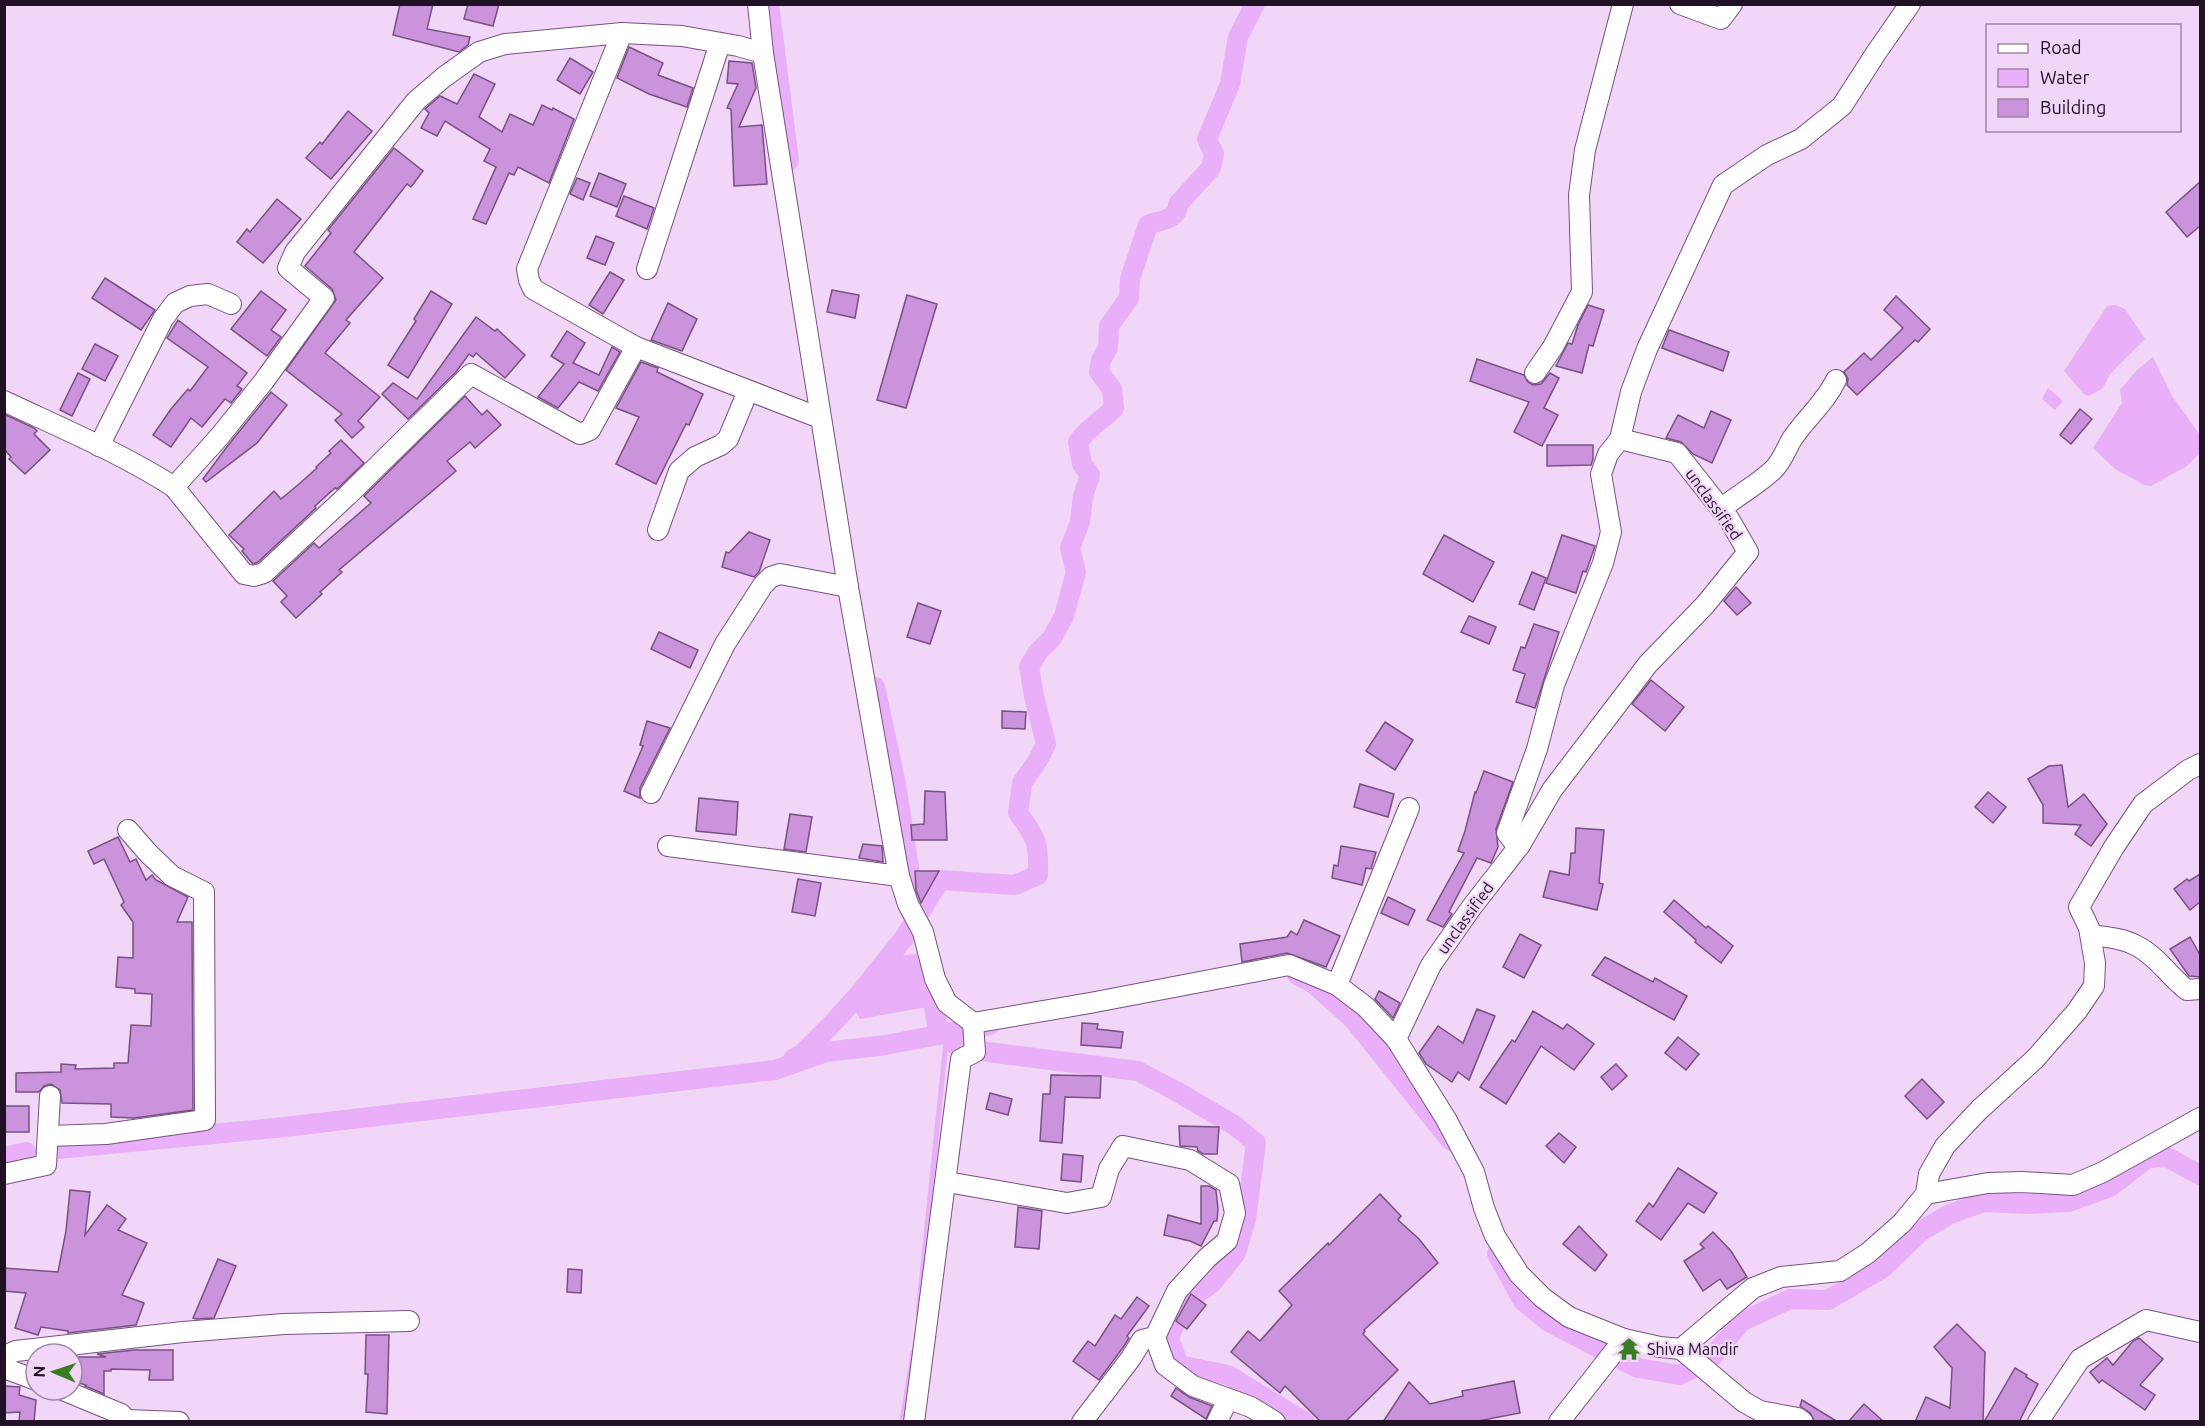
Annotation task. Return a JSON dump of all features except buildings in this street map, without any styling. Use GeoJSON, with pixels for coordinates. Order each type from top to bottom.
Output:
{"type":"FeatureCollection","features":[{"type":"Feature","properties":{"kind":"street"},"geometry":{"type":"LineString","coordinates":[[758,4],[820,418],[899,876],[913,915],[923,932],[935,979],[947,1003],[973,1023],[1289,965],[1337,985],[1366,1007],[1396,1039],[1446,1119],[1474,1172],[1495,1236],[1519,1274],[1543,1298],[1569,1317],[1622,1342],[1681,1349],[1744,1402],[1760,1411],[1798,1418],[1803,1422]]}},
{"type":"Feature","properties":{"kind":"street"},"geometry":{"type":"LineString","coordinates":[[1535,373],[1553,347],[1582,292],[1579,195],[1585,150],[1623,4]]}},
{"type":"Feature","properties":{"kind":"street"},"geometry":{"type":"LineString","coordinates":[[1680,4],[1721,20],[1732,4]]}},
{"type":"Feature","properties":{"kind":"street"},"geometry":{"type":"LineString","coordinates":[[1520,845],[1514,842],[1507,833],[1537,749],[1554,685],[1603,563],[1611,532],[1601,474],[1608,454],[1620,439],[1630,392],[1647,349],[1723,185],[1767,155],[1801,139],[1842,106],[1910,4]]}},
{"type":"Feature","properties":{"kind":"street"},"geometry":{"type":"LineString","coordinates":[[174,487],[220,436],[264,381],[324,298],[288,268],[295,252],[416,101],[453,71],[479,52],[505,44],[622,33],[682,36],[764,53]]}},
{"type":"Feature","properties":{"kind":"street"},"geometry":{"type":"LineString","coordinates":[[622,33],[527,269],[533,289],[636,347],[820,418]]}},
{"type":"Feature","properties":{"kind":"street"},"geometry":{"type":"LineString","coordinates":[[647,269],[720,43]]}},
{"type":"Feature","properties":{"kind":"street"},"geometry":{"type":"LineString","coordinates":[[99,446],[163,319],[175,303],[190,296],[208,294],[231,304]]}},
{"type":"Feature","properties":{"kind":"street"},"geometry":{"type":"LineString","coordinates":[[4,401],[99,446],[174,487],[244,574],[254,576],[264,573],[348,495],[471,374],[580,434],[585,434],[590,430],[608,400],[636,347]]}},
{"type":"Feature","properties":{"kind":"street"},"geometry":{"type":"LineString","coordinates":[[1721,509],[1776,468],[1793,438],[1821,405],[1836,380]]}},
{"type":"Feature","properties":{"kind":"street"},"geometry":{"type":"LineString","coordinates":[[658,530],[679,471],[695,457],[721,446],[728,439],[748,391]]}},
{"type":"Feature","properties":{"kind":"street","name":"unclassified"},"geometry":{"type":"LineString","coordinates":[[1396,1039],[1431,965],[1471,908],[1520,845],[1552,790],[1648,664],[1705,604],[1748,552],[1721,509],[1677,453],[1620,439]]}},
{"type":"Feature","properties":{"kind":"street"},"geometry":{"type":"LineString","coordinates":[[651,793],[725,644],[763,585],[771,577],[780,574],[848,587]]}},
{"type":"Feature","properties":{"kind":"street"},"geometry":{"type":"LineString","coordinates":[[1681,1349],[1753,1288],[1781,1277],[1840,1271],[1859,1259],[1902,1223],[1926,1194],[1929,1174],[1945,1146],[1979,1110],[2036,1059],[2077,1011],[2094,986],[2095,963],[2091,936],[2079,907],[2114,847],[2143,804],[2188,770],[2200,764]]}},
{"type":"Feature","properties":{"kind":"street"},"geometry":{"type":"LineString","coordinates":[[1337,985],[1409,808]]}},
{"type":"Feature","properties":{"kind":"street"},"geometry":{"type":"LineString","coordinates":[[49,1136],[106,1134],[205,1120],[204,892],[172,876],[128,830]]}},
{"type":"Feature","properties":{"kind":"street"},"geometry":{"type":"LineString","coordinates":[[668,846],[899,876]]}},
{"type":"Feature","properties":{"kind":"street"},"geometry":{"type":"LineString","coordinates":[[2091,936],[2114,938],[2137,946],[2187,990],[2200,989]]}},
{"type":"Feature","properties":{"kind":"street"},"geometry":{"type":"LineString","coordinates":[[914,1422],[961,1059],[975,1052],[973,1023]]}},
{"type":"Feature","properties":{"kind":"street"},"geometry":{"type":"LineString","coordinates":[[4,1174],[46,1165],[50,1096]]}},
{"type":"Feature","properties":{"kind":"street"},"geometry":{"type":"LineString","coordinates":[[1926,1194],[1988,1183],[2073,1185],[2103,1172],[2200,1118]]}},
{"type":"Feature","properties":{"kind":"street"},"geometry":{"type":"LineString","coordinates":[[946,1182],[1067,1203],[1101,1197],[1109,1169],[1123,1146],[1190,1160],[1229,1184],[1235,1213],[1227,1241],[1207,1258],[1178,1291],[1155,1337],[1164,1365],[1193,1386],[1251,1407],[1275,1422]]}},
{"type":"Feature","properties":{"kind":"street"},"geometry":{"type":"LineString","coordinates":[[2038,1422],[2080,1359],[2146,1320],[2200,1332]]}},
{"type":"Feature","properties":{"kind":"street"},"geometry":{"type":"LineString","coordinates":[[4,1356],[16,1351],[183,1332],[284,1324],[409,1321]]}},
{"type":"Feature","properties":{"kind":"street"},"geometry":{"type":"LineString","coordinates":[[1082,1422],[1142,1340],[1155,1337]]}},
{"type":"Feature","properties":{"kind":"street"},"geometry":{"type":"LineString","coordinates":[[1560,1420],[1622,1342]]}},
{"type":"Feature","properties":{"kind":"street"},"geometry":{"type":"LineString","coordinates":[[4,1368],[24,1376]]}},
{"type":"Feature","properties":{"kind":"street"},"geometry":{"type":"LineString","coordinates":[[84,1399],[121,1414],[128,1421],[179,1422]]}},
{"type":"Feature","properties":{"kind":"street"},"geometry":{"type":"LineString","coordinates":[[1217,1422],[1228,1399]]}},
{"type":"Feature","properties":{"kind":"water"},"geometry":{"type":"Polygon","coordinates":[[[2116,305],[2125,309],[2145,339],[2110,374],[2103,388],[2089,396],[2084,394],[2064,371],[2107,306],[2116,305]]]}},
{"type":"Feature","properties":{"kind":"water"},"geometry":{"type":"Polygon","coordinates":[[[2153,357],[2172,396],[2200,435],[2200,453],[2187,466],[2151,486],[2144,485],[2115,469],[2093,448],[2122,403],[2120,390],[2136,371],[2153,357]]]}},
{"type":"Feature","properties":{"kind":"water"},"geometry":{"type":"Polygon","coordinates":[[[2048,388],[2063,401],[2055,410],[2042,399],[2048,388]]]}},
{"type":"Feature","properties":{"kind":"water"},"geometry":{"type":"Polygon","coordinates":[[[917,954],[927,1007],[860,1019],[854,1008],[895,956],[917,954]]]}},
{"type":"Feature","properties":{"kind":"waterway"},"geometry":{"type":"LineString","coordinates":[[769,4],[789,161]]}},
{"type":"Feature","properties":{"kind":"waterway"},"geometry":{"type":"LineString","coordinates":[[793,1059],[802,1054],[860,993],[904,938],[940,880],[1015,885],[1038,875],[1036,842],[1018,813],[1022,783],[1046,744],[1029,667],[1038,652],[1052,638],[1064,616],[1076,572],[1070,548],[1080,522],[1083,496],[1090,475],[1082,464],[1078,442],[1087,431],[1114,408],[1112,389],[1099,372],[1101,360],[1108,348],[1109,326],[1129,298],[1130,279],[1148,225],[1172,216],[1178,204],[1211,168],[1214,154],[1207,139],[1230,84],[1238,37],[1255,4]]}},
{"type":"Feature","properties":{"kind":"waterway"},"geometry":{"type":"LineString","coordinates":[[875,687],[896,784],[916,912]]}},
{"type":"Feature","properties":{"kind":"waterway"},"geometry":{"type":"LineString","coordinates":[[927,967],[939,1035]]}},
{"type":"Feature","properties":{"kind":"waterway"},"geometry":{"type":"LineString","coordinates":[[1297,975],[1314,984],[1353,1019],[1451,1141]]}},
{"type":"Feature","properties":{"kind":"waterway"},"geometry":{"type":"LineString","coordinates":[[58,1149],[275,1128],[775,1070],[826,1052],[886,1045],[990,1025]]}},
{"type":"Feature","properties":{"kind":"waterway"},"geometry":{"type":"LineString","coordinates":[[918,1314],[947,1032]]}},
{"type":"Feature","properties":{"kind":"waterway"},"geometry":{"type":"LineString","coordinates":[[947,1032],[955,1045],[988,1052],[1138,1071],[1234,1125],[1256,1143],[1246,1219],[1236,1253],[1212,1283],[1182,1305],[1169,1339],[1179,1365],[1228,1375],[1305,1422]]}},
{"type":"Feature","properties":{"kind":"waterway"},"geometry":{"type":"LineString","coordinates":[[4,1157],[26,1152]]}},
{"type":"Feature","properties":{"kind":"waterway"},"geometry":{"type":"LineString","coordinates":[[1497,1254],[1523,1301],[1549,1322],[1638,1368],[1679,1375],[1709,1361],[1741,1322],[1790,1299],[1828,1300],[1883,1268],[1921,1231],[1950,1214],[1984,1202],[2029,1204],[2068,1202],[2110,1187],[2146,1159],[2165,1156],[2200,1175]]}},
{"type":"Feature","properties":{"kind":"waterway"},"geometry":{"type":"LineString","coordinates":[[902,1422],[913,1353]]}},
{"type":"Feature","properties":{"kind":"place","name":"Shiva Mandir"},"geometry":{"type":"Point","coordinates":[1629,1349]}}]}
